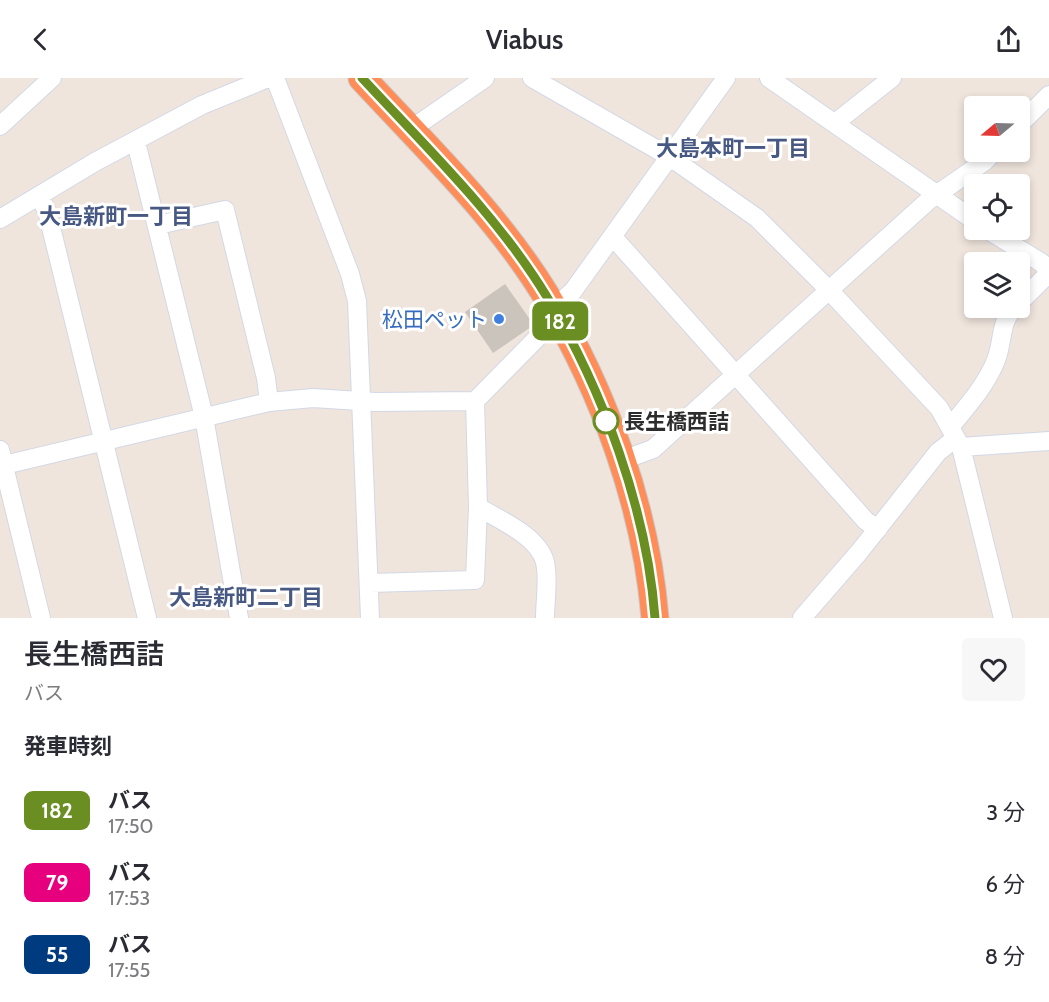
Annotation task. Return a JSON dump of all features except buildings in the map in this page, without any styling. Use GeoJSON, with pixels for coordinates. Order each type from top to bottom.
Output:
{"type":"FeatureCollection","features":[{"type":"Feature","properties":{"kind":"highway"},"geometry":{"type":"LineString","coordinates":[[362,78],[484,212],[526,267],[556,315],[590,383],[620,461],[644,543],[655,618]]}},
{"type":"Feature","properties":{"kind":"street"},"geometry":{"type":"LineString","coordinates":[[0,126],[52,78]]}},
{"type":"Feature","properties":{"kind":"street"},"geometry":{"type":"LineString","coordinates":[[0,219],[95,162],[193,110],[268,78]]}},
{"type":"Feature","properties":{"kind":"street"},"geometry":{"type":"LineString","coordinates":[[275,78],[350,274],[357,301],[370,618]]}},
{"type":"Feature","properties":{"kind":"street"},"geometry":{"type":"LineString","coordinates":[[410,130],[485,78]]}},
{"type":"Feature","properties":{"kind":"street"},"geometry":{"type":"LineString","coordinates":[[532,78],[670,158],[757,218],[828,289],[939,408],[956,437],[1003,618]]}},
{"type":"Feature","properties":{"kind":"street"},"geometry":{"type":"LineString","coordinates":[[41,618],[1,461],[105,440],[269,402],[313,398],[475,401],[540,335],[556,315],[726,78]]}},
{"type":"Feature","properties":{"kind":"street"},"geometry":{"type":"LineString","coordinates":[[769,78],[964,213]]}},
{"type":"Feature","properties":{"kind":"street"},"geometry":{"type":"LineString","coordinates":[[835,123],[892,78]]}},
{"type":"Feature","properties":{"kind":"street"},"geometry":{"type":"LineString","coordinates":[[1030,114],[1049,95]]}},
{"type":"Feature","properties":{"kind":"street"},"geometry":{"type":"LineString","coordinates":[[136,142],[204,417],[239,618]]}},
{"type":"Feature","properties":{"kind":"street"},"geometry":{"type":"LineString","coordinates":[[620,461],[653,449],[936,194],[984,162]]}},
{"type":"Feature","properties":{"kind":"street"},"geometry":{"type":"LineString","coordinates":[[39,196],[47,210],[147,618]]}},
{"type":"Feature","properties":{"kind":"street"},"geometry":{"type":"LineString","coordinates":[[158,225],[225,210],[266,378],[269,402]]}},
{"type":"Feature","properties":{"kind":"street"},"geometry":{"type":"LineString","coordinates":[[613,237],[866,521],[878,529]]}},
{"type":"Feature","properties":{"kind":"street"},"geometry":{"type":"LineString","coordinates":[[1004,240],[1042,263],[1049,272],[1030,292]]}},
{"type":"Feature","properties":{"kind":"street"},"geometry":{"type":"LineString","coordinates":[[802,618],[878,529],[938,452],[956,437],[964,411],[996,362],[1006,318]]}},
{"type":"Feature","properties":{"kind":"street"},"geometry":{"type":"LineString","coordinates":[[369,583],[475,580],[478,507],[475,401]]}},
{"type":"Feature","properties":{"kind":"street"},"geometry":{"type":"LineString","coordinates":[[956,437],[1049,441]]}},
{"type":"Feature","properties":{"kind":"street"},"geometry":{"type":"LineString","coordinates":[[478,507],[534,544],[542,554],[545,565],[545,618]]}},
{"type":"Feature","properties":{"kind":"bus line","name":"182"},"geometry":{"type":"LineString","coordinates":[[362,78],[484,212],[547,296],[608,424],[635,507],[644,543],[653,588],[655,618]]}},
{"type":"Feature","properties":{"kind":"place","name":"松田ペット"},"geometry":{"type":"Point","coordinates":[499,319]}},
{"type":"Feature","properties":{"kind":"place","name":"長生橋西詰"},"geometry":{"type":"Point","coordinates":[606,421]}},
{"type":"Feature","properties":{"kind":"district","name":"大島本町一丁目"},"geometry":{"type":"Point","coordinates":[733,148]}},
{"type":"Feature","properties":{"kind":"district","name":"大島新町一丁目"},"geometry":{"type":"Point","coordinates":[116,216]}},
{"type":"Feature","properties":{"kind":"district","name":"大島新町二丁目"},"geometry":{"type":"Point","coordinates":[246,597]}}]}
